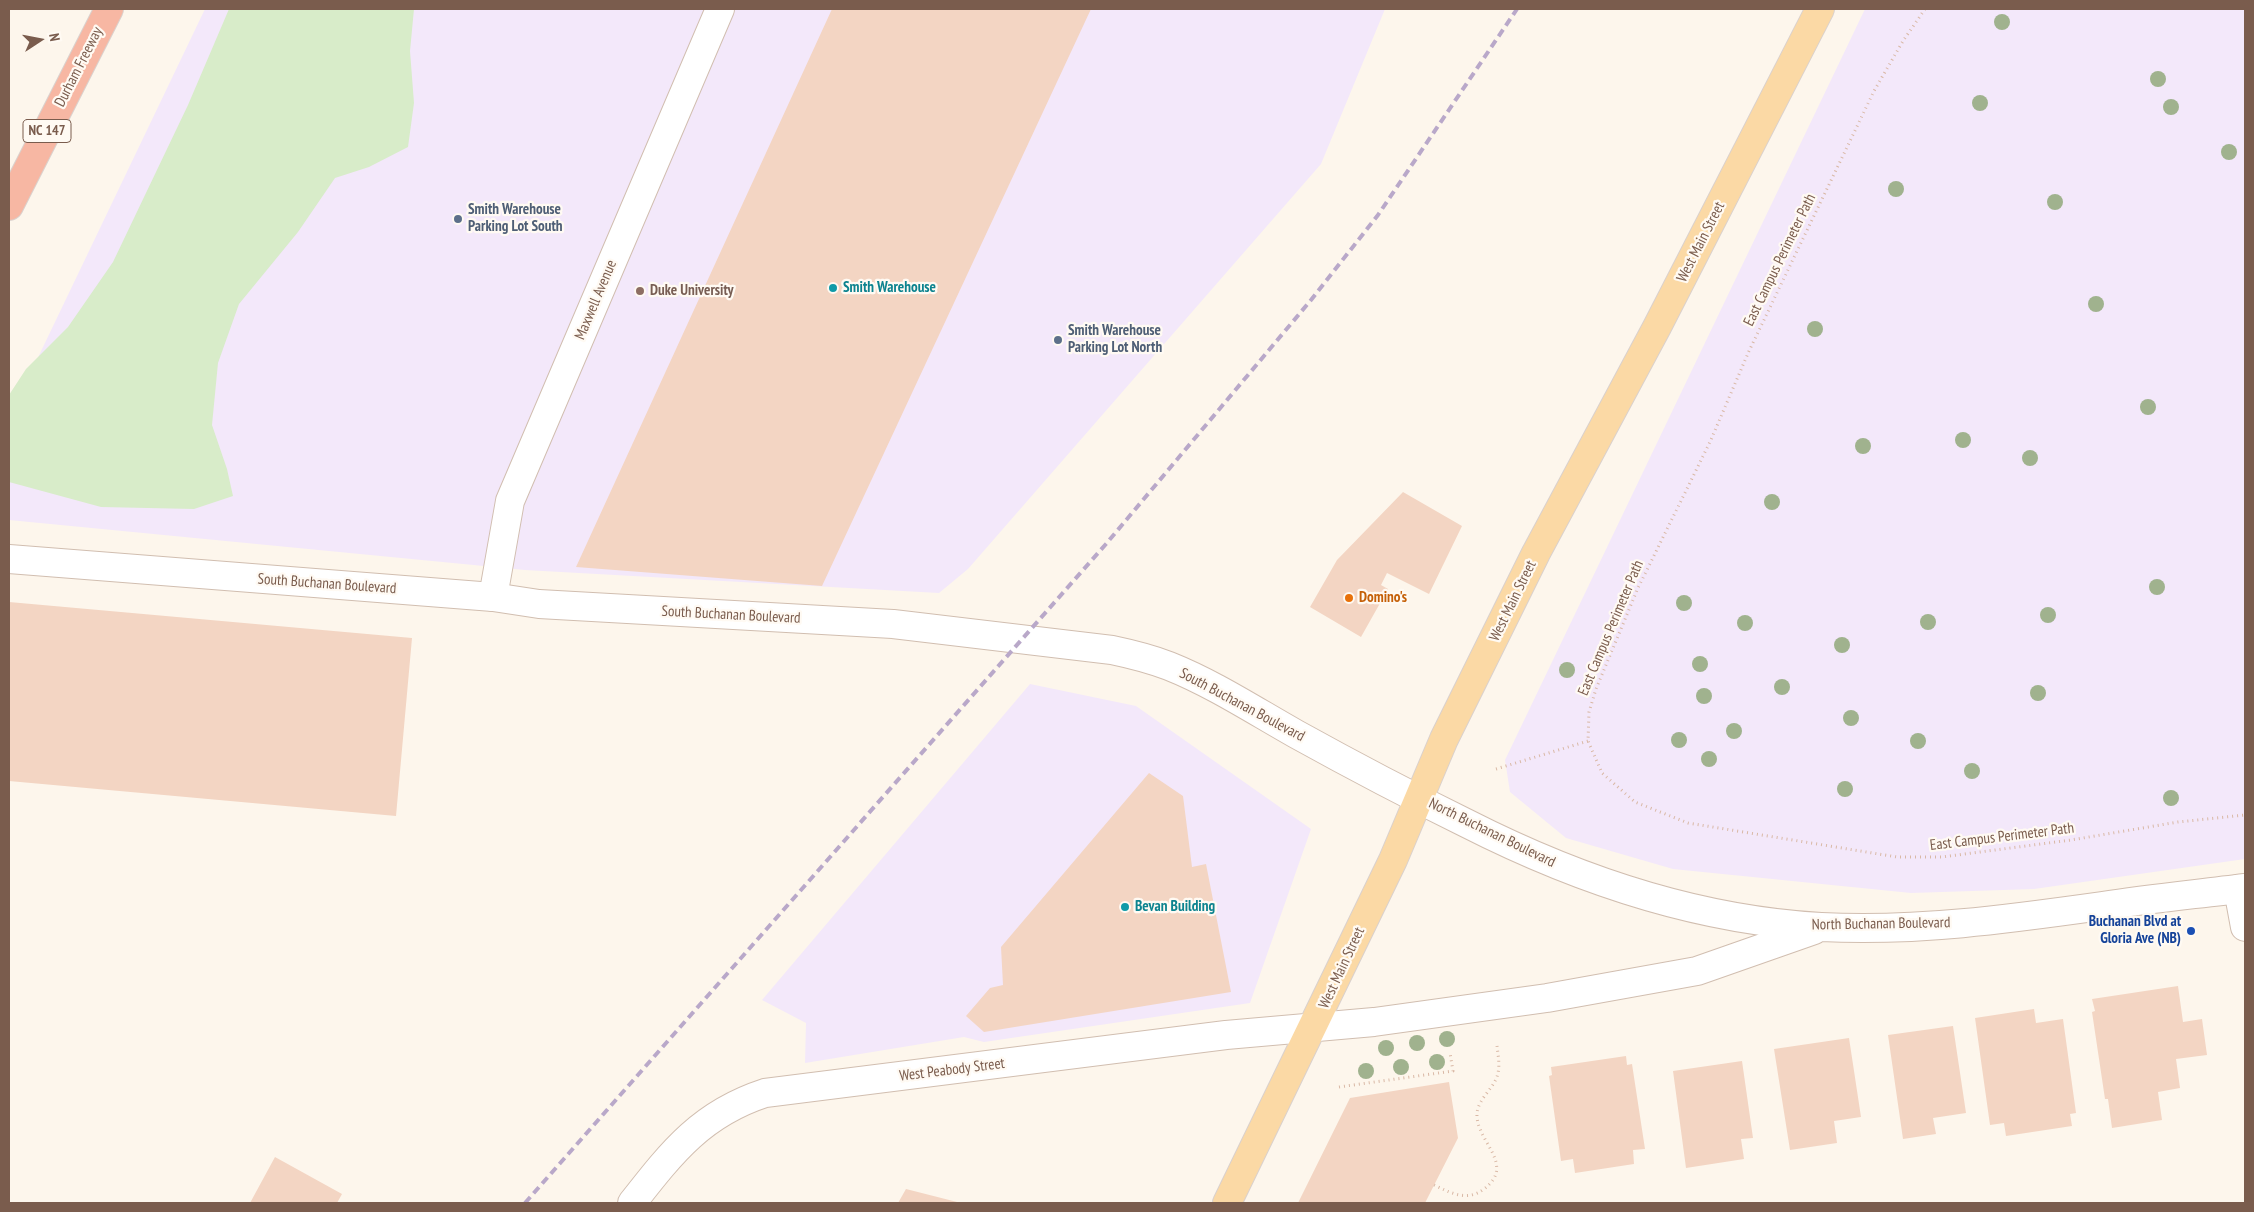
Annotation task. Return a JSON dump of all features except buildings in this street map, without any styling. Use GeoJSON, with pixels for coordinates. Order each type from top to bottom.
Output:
{"type":"FeatureCollection","features":[{"type":"Feature","properties":{"kind":"highway","name":"Durham Freeway"},"geometry":{"type":"LineString","coordinates":[[9,206],[109,9]]}},
{"type":"Feature","properties":{"kind":"main road","name":"West Main Street"},"geometry":{"type":"LineString","coordinates":[[1228,1203],[1393,860],[1444,739],[1536,553],[1661,319],[1820,9]]}},
{"type":"Feature","properties":{"kind":"street","name":"Maxwell Avenue"},"geometry":{"type":"LineString","coordinates":[[493,598],[510,501],[720,9]]}},
{"type":"Feature","properties":{"kind":"street","name":"South Buchanan Boulevard"},"geometry":{"type":"LineString","coordinates":[[9,559],[493,598],[539,604],[894,624],[1112,650],[1144,657],[1170,666],[1218,689],[1299,736],[1419,798]]}},
{"type":"Feature","properties":{"kind":"street","name":"North Buchanan Boulevard"},"geometry":{"type":"LineString","coordinates":[[1419,798],[1467,824],[1605,884],[1726,914],[1821,927],[1914,927],[1996,921],[2242,888]]}},
{"type":"Feature","properties":{"kind":"street"},"geometry":{"type":"LineString","coordinates":[[2242,888],[2245,927]]}},
{"type":"Feature","properties":{"kind":"street","name":"West Peabody Street"},"geometry":{"type":"LineString","coordinates":[[632,1203],[666,1159],[712,1117],[739,1102],[765,1094],[1226,1035],[1374,1022],[1547,998],[1697,971],[1821,927]]}},
{"type":"Feature","properties":{"kind":"path","name":"East Campus Perimeter Path"},"geometry":{"type":"LineString","coordinates":[[1924,9],[1874,90],[1749,351],[1710,442],[1638,588],[1596,689],[1589,712],[1588,741],[1602,773],[1635,802],[1688,823],[1897,857],[1942,858],[2071,840],[2178,822],[2245,815]]}},
{"type":"Feature","properties":{"kind":"path"},"geometry":{"type":"LineString","coordinates":[[1496,769],[1588,741]]}},
{"type":"Feature","properties":{"kind":"path"},"geometry":{"type":"LineString","coordinates":[[1434,1185],[1456,1195],[1465,1196],[1482,1191],[1493,1180],[1497,1164],[1492,1150],[1481,1134],[1477,1115],[1482,1100],[1495,1083],[1498,1075],[1497,1046]]}},
{"type":"Feature","properties":{"kind":"path"},"geometry":{"type":"LineString","coordinates":[[1339,1086],[1453,1071],[1450,1053]]}},
{"type":"Feature","properties":{"kind":"shaded area","name":"Duke University"},"geometry":{"type":"Polygon","coordinates":[[[205,9],[1385,9],[1321,164],[968,569],[939,593],[525,570],[9,520],[9,418],[205,9]]]}},
{"type":"Feature","properties":{"kind":"shaded area"},"geometry":{"type":"Polygon","coordinates":[[[1865,9],[2245,9],[2245,859],[2034,889],[1911,893],[1673,869],[1566,838],[1510,792],[1505,760],[1865,9]]]}},
{"type":"Feature","properties":{"kind":"shaded area"},"geometry":{"type":"Polygon","coordinates":[[[1030,684],[1136,706],[1311,829],[1250,1003],[984,1042],[964,1037],[805,1063],[806,1023],[762,1000],[1030,684]]]}},
{"type":"Feature","properties":{"kind":"green space"},"geometry":{"type":"Polygon","coordinates":[[[229,9],[414,9],[410,51],[414,103],[408,147],[369,167],[335,178],[298,232],[239,304],[218,363],[212,425],[227,469],[233,496],[194,509],[101,507],[9,482],[9,395],[26,369],[68,327],[113,262],[188,105],[229,9]]]}},
{"type":"Feature","properties":{"kind":"railway"},"geometry":{"type":"LineString","coordinates":[[525,1203],[1106,544],[1311,300],[1378,215],[1517,9]]}},
{"type":"Feature","properties":{"kind":"place","name":"Smith Warehouse Parking Lot South"},"geometry":{"type":"Point","coordinates":[458,219]}},
{"type":"Feature","properties":{"kind":"place","name":"Smith Warehouse"},"geometry":{"type":"Point","coordinates":[833,288]}},
{"type":"Feature","properties":{"kind":"place","name":"Duke University"},"geometry":{"type":"Point","coordinates":[640,291]}},
{"type":"Feature","properties":{"kind":"place","name":"Smith Warehouse Parking Lot North"},"geometry":{"type":"Point","coordinates":[1058,340]}},
{"type":"Feature","properties":{"kind":"place","name":"Domino's"},"geometry":{"type":"Point","coordinates":[1349,598]}},
{"type":"Feature","properties":{"kind":"place","name":"Bevan Building"},"geometry":{"type":"Point","coordinates":[1125,907]}},
{"type":"Feature","properties":{"kind":"place","name":"Buchanan Blvd at Gloria Ave (NB)"},"geometry":{"type":"Point","coordinates":[2191,931]}}]}
